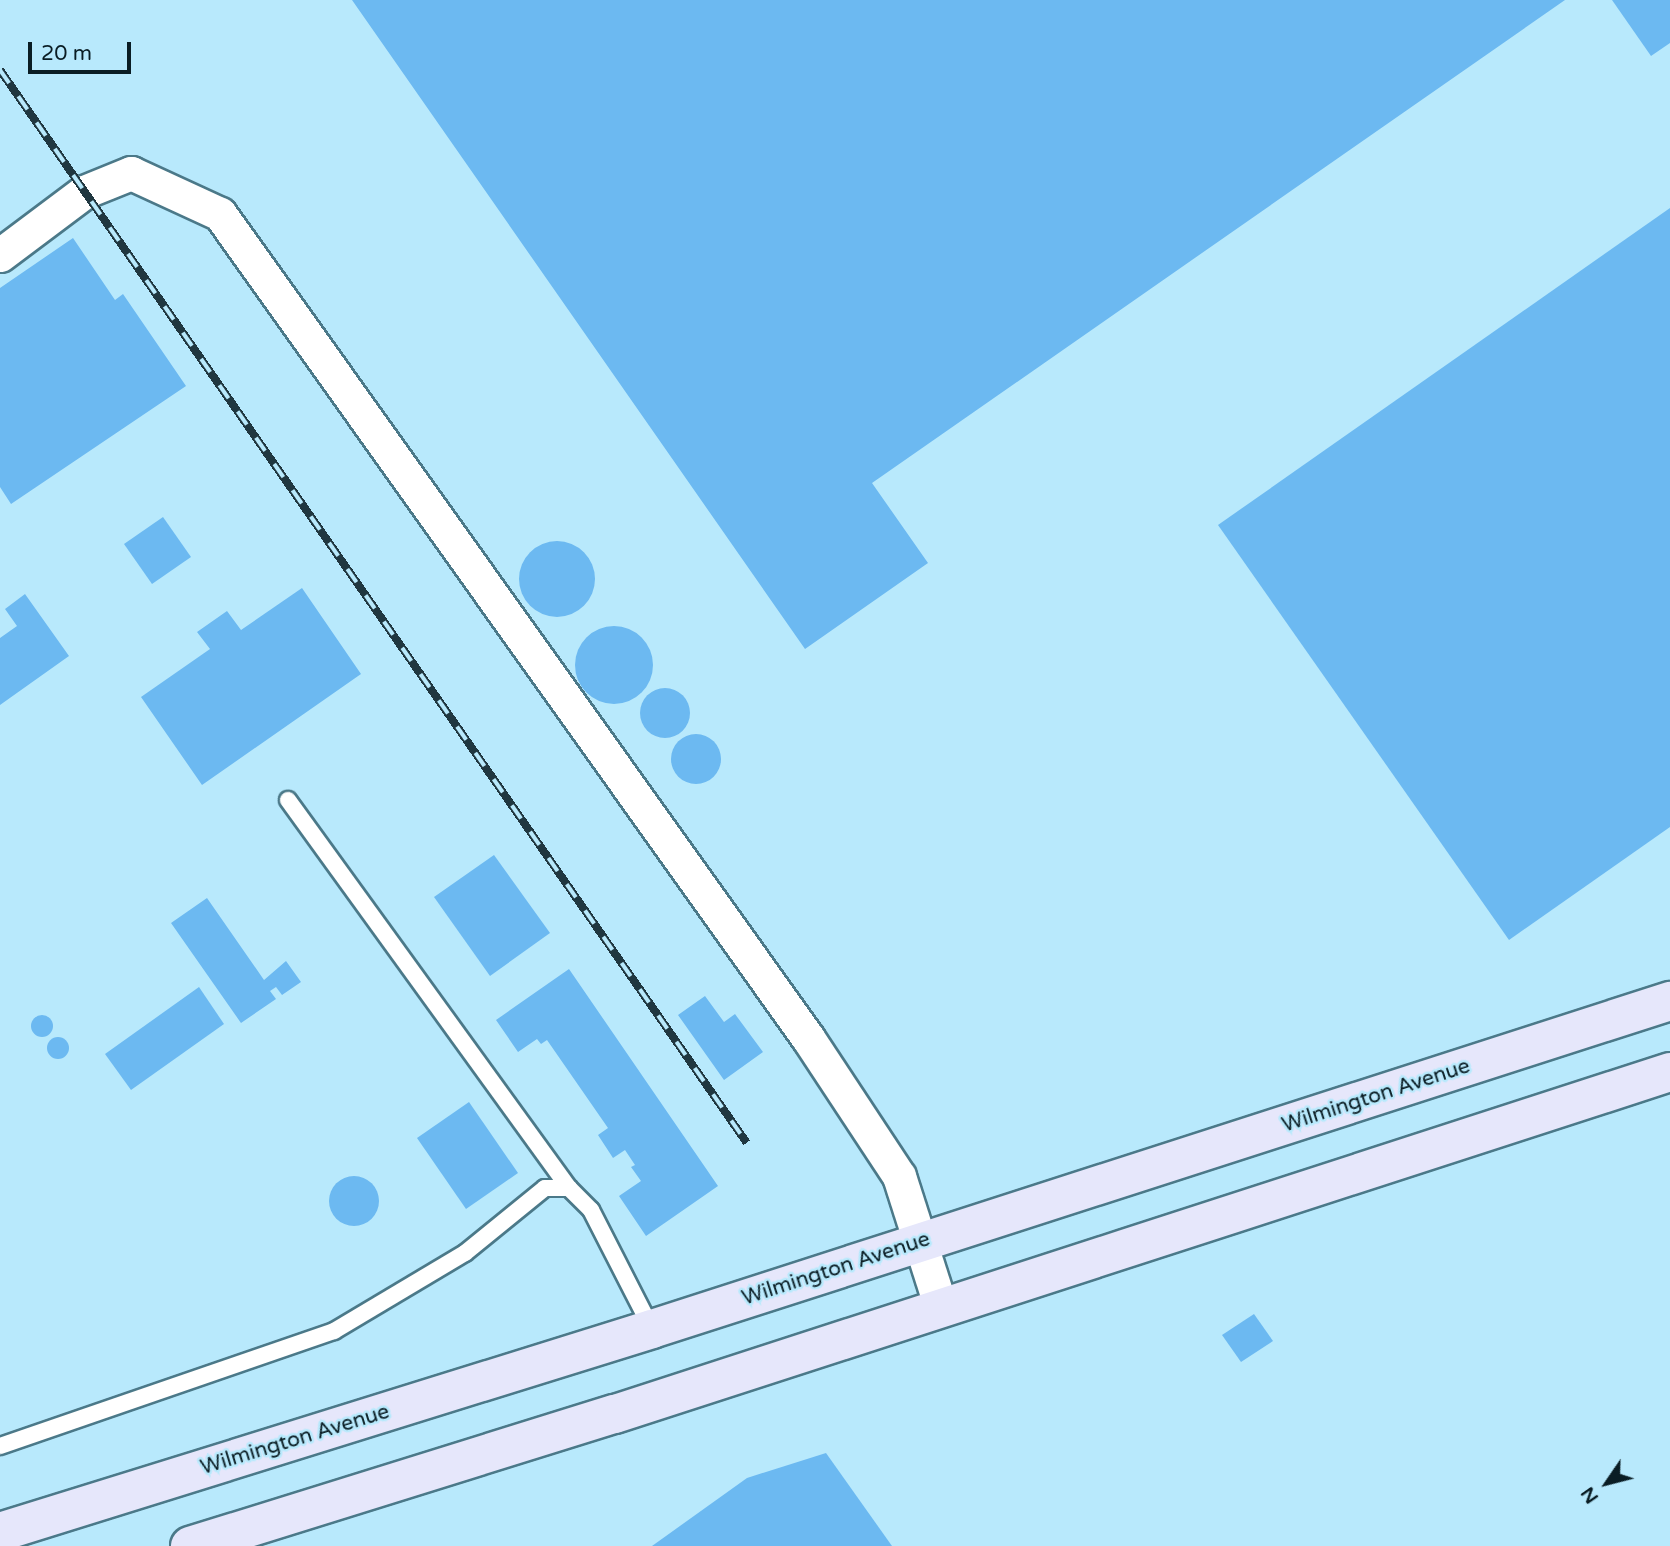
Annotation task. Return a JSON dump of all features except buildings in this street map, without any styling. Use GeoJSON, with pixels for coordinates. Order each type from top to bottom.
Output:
{"type":"FeatureCollection","features":[{"type":"Feature","properties":{"kind":"main road","name":"Wilmington Avenue"},"geometry":{"type":"LineString","coordinates":[[0,1532],[652,1329],[1670,1001]]}},
{"type":"Feature","properties":{"kind":"main road"},"geometry":{"type":"LineString","coordinates":[[190,1546],[941,1308],[1670,1072]]}},
{"type":"Feature","properties":{"kind":"street"},"geometry":{"type":"LineString","coordinates":[[0,256],[84,192],[131,173],[220,214],[808,1038],[899,1176],[941,1308]]}},
{"type":"Feature","properties":{"kind":"lane"},"geometry":{"type":"LineString","coordinates":[[289,800],[569,1188],[591,1210],[652,1329]]}},
{"type":"Feature","properties":{"kind":"lane"},"geometry":{"type":"LineString","coordinates":[[0,1446],[334,1331],[466,1253],[545,1188],[569,1188]]}},
{"type":"Feature","properties":{"kind":"railway"},"geometry":{"type":"LineString","coordinates":[[0,70],[747,1143]]}}]}
